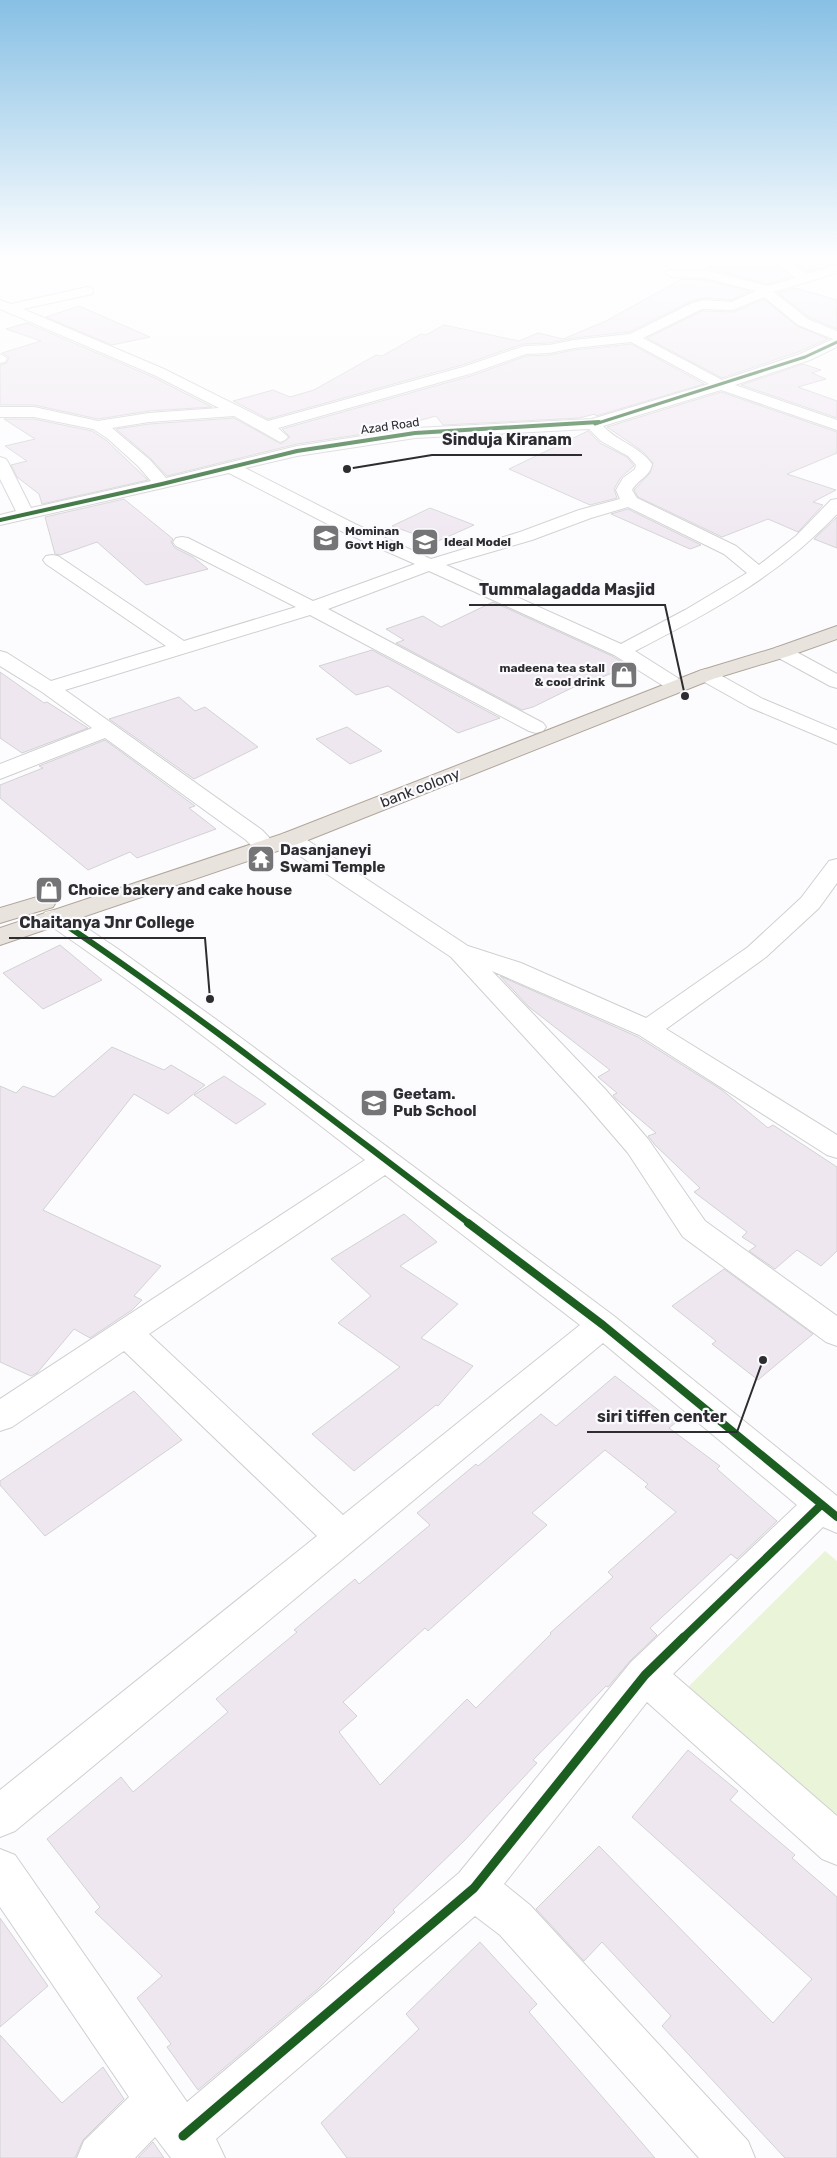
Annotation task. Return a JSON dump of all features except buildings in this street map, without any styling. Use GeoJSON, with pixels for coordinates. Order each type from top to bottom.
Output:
{"type":"FeatureCollection","features":[{"type":"Feature","properties":{"kind":"main road"},"geometry":{"type":"LineString","coordinates":[[0,916],[260,841],[536,727],[672,683],[837,616]]}},
{"type":"Feature","properties":{"kind":"main road","name":"bank colony"},"geometry":{"type":"LineString","coordinates":[[0,937],[260,841],[290,839],[672,683],[706,675],[782,652],[837,632]]}},
{"type":"Feature","properties":{"kind":"street"},"geometry":{"type":"LineString","coordinates":[[126,358],[159,372],[266,426],[297,451]]}},
{"type":"Feature","properties":{"kind":"street"},"geometry":{"type":"LineString","coordinates":[[266,426],[468,370],[502,358]]}},
{"type":"Feature","properties":{"kind":"street"},"geometry":{"type":"LineString","coordinates":[[669,358],[721,386],[834,422]]}},
{"type":"Feature","properties":{"kind":"street","name":"Azad Road"},"geometry":{"type":"LineString","coordinates":[[0,520],[232,468],[297,451],[415,433],[593,424],[721,386],[803,358]]}},
{"type":"Feature","properties":{"kind":"street"},"geometry":{"type":"LineString","coordinates":[[98,426],[128,419],[162,415],[236,411]]}},
{"type":"Feature","properties":{"kind":"street"},"geometry":{"type":"LineString","coordinates":[[0,412],[34,412],[98,426],[112,435],[144,463],[162,484]]}},
{"type":"Feature","properties":{"kind":"street"},"geometry":{"type":"LineString","coordinates":[[593,424],[606,438],[634,453],[644,464],[643,471],[629,481],[624,490],[630,501],[730,550],[758,573]]}},
{"type":"Feature","properties":{"kind":"street"},"geometry":{"type":"LineString","coordinates":[[0,462],[25,513]]}},
{"type":"Feature","properties":{"kind":"street"},"geometry":{"type":"LineString","coordinates":[[232,468],[350,528],[621,651],[672,683]]}},
{"type":"Feature","properties":{"kind":"street"},"geometry":{"type":"LineString","coordinates":[[49,688],[312,608],[432,564],[526,536],[585,514],[630,501]]}},
{"type":"Feature","properties":{"kind":"street"},"geometry":{"type":"LineString","coordinates":[[621,651],[691,614],[758,573],[802,540],[837,504]]}},
{"type":"Feature","properties":{"kind":"street"},"geometry":{"type":"LineString","coordinates":[[182,542],[312,608],[536,727]]}},
{"type":"Feature","properties":{"kind":"street"},"geometry":{"type":"LineString","coordinates":[[52,560],[182,648]]}},
{"type":"Feature","properties":{"kind":"street"},"geometry":{"type":"LineString","coordinates":[[782,652],[837,682]]}},
{"type":"Feature","properties":{"kind":"street"},"geometry":{"type":"LineString","coordinates":[[0,656],[49,688],[260,841]]}},
{"type":"Feature","properties":{"kind":"street"},"geometry":{"type":"LineString","coordinates":[[706,675],[756,703],[837,738]]}},
{"type":"Feature","properties":{"kind":"street"},"geometry":{"type":"LineString","coordinates":[[0,772],[106,730]]}},
{"type":"Feature","properties":{"kind":"street"},"geometry":{"type":"LineString","coordinates":[[290,839],[460,952],[596,1096],[638,1146],[694,1229],[837,1333]]}},
{"type":"Feature","properties":{"kind":"street"},"geometry":{"type":"LineString","coordinates":[[648,1029],[757,952],[810,903],[837,866]]}},
{"type":"Feature","properties":{"kind":"street"},"geometry":{"type":"LineString","coordinates":[[54,917],[109,954],[204,1023],[603,1325],[829,1511],[645,1675],[474,1888],[181,2131],[101,2158]]}},
{"type":"Feature","properties":{"kind":"street"},"geometry":{"type":"LineString","coordinates":[[460,952],[512,969],[648,1029],[837,1148]]}},
{"type":"Feature","properties":{"kind":"street"},"geometry":{"type":"LineString","coordinates":[[0,1417],[384,1161]]}},
{"type":"Feature","properties":{"kind":"street"},"geometry":{"type":"LineString","coordinates":[[0,1816],[603,1325]]}},
{"type":"Feature","properties":{"kind":"street"},"geometry":{"type":"LineString","coordinates":[[126,1333],[342,1537]]}},
{"type":"Feature","properties":{"kind":"street"},"geometry":{"type":"LineString","coordinates":[[645,1675],[837,1844]]}},
{"type":"Feature","properties":{"kind":"street"},"geometry":{"type":"LineString","coordinates":[[0,1870],[181,2131]]}},
{"type":"Feature","properties":{"kind":"street"},"geometry":{"type":"LineString","coordinates":[[474,1888],[515,1920],[731,2158]]}},
{"type":"Feature","properties":{"kind":"green space"},"geometry":{"type":"Polygon","coordinates":[[[825,1551],[837,1561],[837,1833],[682,1693],[825,1551]]]}},
{"type":"Feature","properties":{"kind":"cycle path"},"geometry":{"type":"LineString","coordinates":[[0,520],[162,484],[297,451],[415,433],[593,424],[803,358]]}},
{"type":"Feature","properties":{"kind":"cycle path"},"geometry":{"type":"LineString","coordinates":[[54,917],[109,954],[212,1029],[603,1325],[837,1517]]}},
{"type":"Feature","properties":{"kind":"cycle path"},"geometry":{"type":"LineString","coordinates":[[183,2136],[474,1888],[645,1675],[821,1505]]}},
{"type":"Feature","properties":{"kind":"place","name":"Sinduja Kiranam"},"geometry":{"type":"Point","coordinates":[347,469]}},
{"type":"Feature","properties":{"kind":"place","name":"Mominan Govt High"},"geometry":{"type":"Point","coordinates":[326,538]}},
{"type":"Feature","properties":{"kind":"place","name":"Ideal Model"},"geometry":{"type":"Point","coordinates":[425,542]}},
{"type":"Feature","properties":{"kind":"place","name":"madeena tea stall & cool drink"},"geometry":{"type":"Point","coordinates":[624,675]}},
{"type":"Feature","properties":{"kind":"place","name":"Tummalagadda Masjid"},"geometry":{"type":"Point","coordinates":[685,696]}},
{"type":"Feature","properties":{"kind":"place","name":"Dasanjaneyi Swami Temple"},"geometry":{"type":"Point","coordinates":[261,859]}},
{"type":"Feature","properties":{"kind":"place","name":"Choice bakery and cake house"},"geometry":{"type":"Point","coordinates":[49,890]}},
{"type":"Feature","properties":{"kind":"place","name":"Chaitanya Jnr College"},"geometry":{"type":"Point","coordinates":[210,999]}},
{"type":"Feature","properties":{"kind":"place","name":"Geetam. Pub School"},"geometry":{"type":"Point","coordinates":[374,1103]}},
{"type":"Feature","properties":{"kind":"place","name":"siri tiffen center"},"geometry":{"type":"Point","coordinates":[763,1360]}}]}
